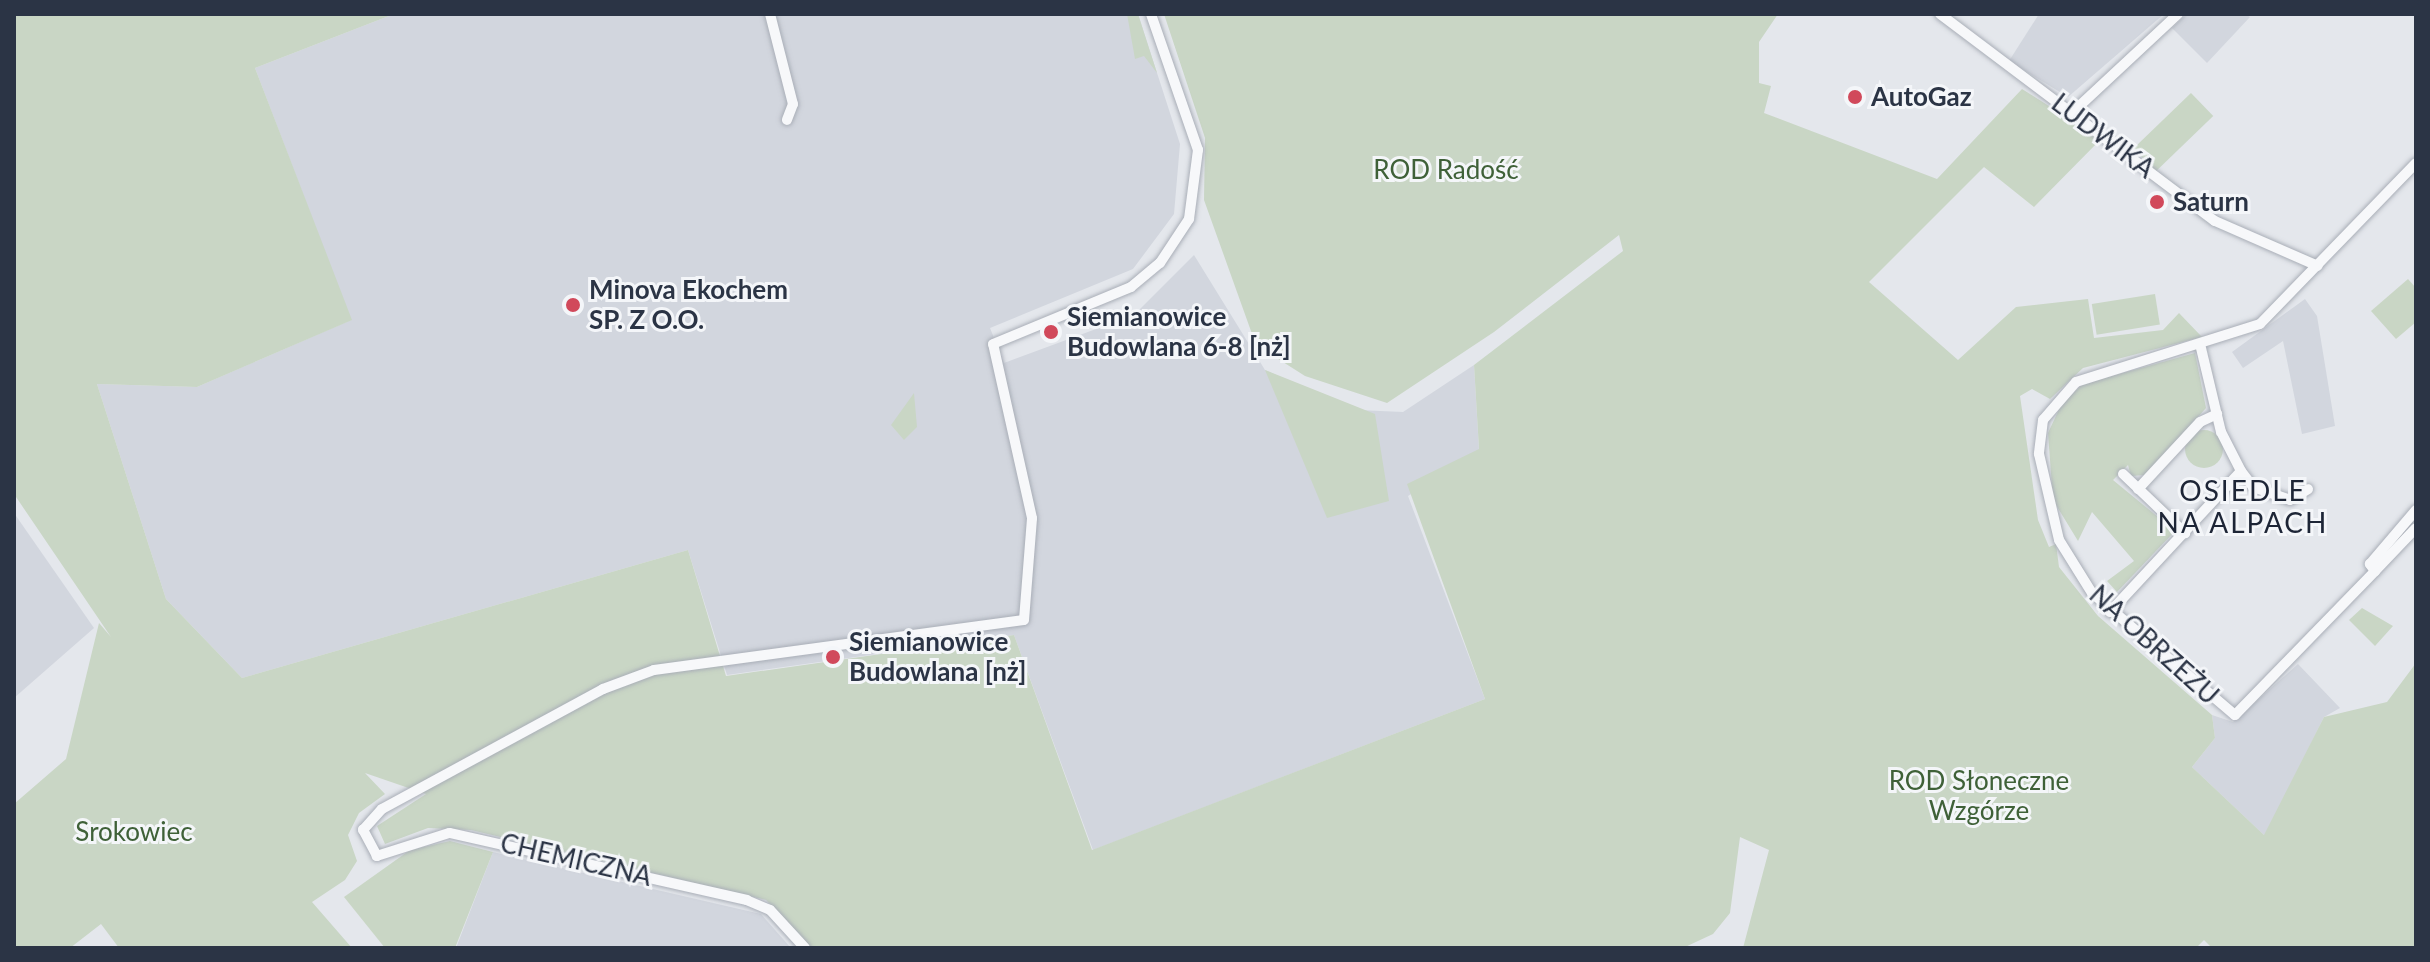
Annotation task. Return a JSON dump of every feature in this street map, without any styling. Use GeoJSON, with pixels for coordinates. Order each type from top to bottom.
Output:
{"type":"FeatureCollection","features":[{"type":"Feature","properties":{"kind":"street"},"geometry":{"type":"LineString","coordinates":[[770,14],[793,104],[787,120]]}},
{"type":"Feature","properties":{"kind":"street","name":"CHEMICZNA"},"geometry":{"type":"LineString","coordinates":[[805,948],[762,905],[553,853],[449,833],[377,856],[364,838],[370,818],[603,689],[654,670],[1024,620],[1032,518],[993,344],[1131,287],[1160,263],[1189,219],[1198,150],[1151,14]]}},
{"type":"Feature","properties":{"kind":"street","name":"LUDWIKA"},"geometry":{"type":"LineString","coordinates":[[1940,14],[2010,71],[2075,110],[2215,221],[2318,266]]}},
{"type":"Feature","properties":{"kind":"street"},"geometry":{"type":"LineString","coordinates":[[2075,110],[2178,14]]}},
{"type":"Feature","properties":{"kind":"street"},"geometry":{"type":"LineString","coordinates":[[2318,266],[2416,163]]}},
{"type":"Feature","properties":{"kind":"street","name":"NA OBRZEŻU"},"geometry":{"type":"LineString","coordinates":[[2318,266],[2260,324],[2200,344],[2086,374],[2055,402],[2040,429],[2043,488],[2059,540],[2110,612],[2231,714],[2241,711],[2375,571]]}},
{"type":"Feature","properties":{"kind":"street"},"geometry":{"type":"LineString","coordinates":[[2200,344],[2217,414],[2241,471],[2253,487],[2290,500],[2308,489]]}},
{"type":"Feature","properties":{"kind":"street"},"geometry":{"type":"LineString","coordinates":[[2138,489],[2200,422],[2217,414]]}},
{"type":"Feature","properties":{"kind":"street"},"geometry":{"type":"LineString","coordinates":[[2110,612],[2241,471]]}},
{"type":"Feature","properties":{"kind":"street"},"geometry":{"type":"LineString","coordinates":[[2123,474],[2185,533]]}},
{"type":"Feature","properties":{"kind":"street"},"geometry":{"type":"LineString","coordinates":[[2415,512],[2370,564],[2375,571],[2416,528]]}},
{"type":"Feature","properties":{"kind":"shaded area"},"geometry":{"type":"Polygon","coordinates":[[[394,14],[1138,14],[1180,144],[1174,214],[1133,269],[990,328],[1004,363],[1134,315],[1194,255],[1265,370],[1357,410],[1403,412],[1474,365],[1479,450],[1408,496],[1485,699],[1093,850],[1014,635],[727,675],[688,550],[242,678],[166,599],[97,384],[197,387],[351,320],[255,68],[394,14]]]}},
{"type":"Feature","properties":{"kind":"shaded area"},"geometry":{"type":"Polygon","coordinates":[[[2039,14],[2164,14],[2068,97],[2009,61],[2039,14]]]}},
{"type":"Feature","properties":{"kind":"shaded area"},"geometry":{"type":"Polygon","coordinates":[[[2187,14],[2245,14],[2250,17],[2207,63],[2172,28],[2187,14]]]}},
{"type":"Feature","properties":{"kind":"shaded area"},"geometry":{"type":"Polygon","coordinates":[[[2305,299],[2317,316],[2335,426],[2302,434],[2283,341],[2243,368],[2232,352],[2305,299]]]}},
{"type":"Feature","properties":{"kind":"shaded area"},"geometry":{"type":"Polygon","coordinates":[[[14,513],[94,628],[14,698],[14,513]]]}},
{"type":"Feature","properties":{"kind":"shaded area"},"geometry":{"type":"Polygon","coordinates":[[[2298,664],[2340,708],[2324,717],[2265,836],[2192,767],[2215,738],[2212,715],[2233,722],[2298,664]]]}},
{"type":"Feature","properties":{"kind":"shaded area"},"geometry":{"type":"Polygon","coordinates":[[[493,852],[761,914],[791,948],[456,948],[493,852]]]}},
{"type":"Feature","properties":{"kind":"green space"},"geometry":{"type":"Polygon","coordinates":[[[394,14],[255,68],[352,320],[197,387],[97,384],[166,599],[242,678],[688,550],[726,676],[1014,635],[1092,850],[1485,699],[1407,484],[1479,449],[1474,365],[1623,251],[1619,235],[1494,332],[1387,403],[1305,376],[1256,345],[1204,200],[1205,138],[1164,14],[1778,14],[1759,42],[1759,83],[1771,86],[1764,113],[1937,179],[2022,89],[2101,139],[2034,207],[1984,167],[1869,282],[1958,360],[2016,307],[2088,299],[2094,338],[2163,330],[2179,313],[2202,337],[2083,368],[2050,399],[2032,389],[2020,396],[2038,520],[2049,547],[2056,544],[2059,567],[2098,616],[2212,715],[2215,738],[2192,767],[2264,835],[2324,717],[2387,702],[2416,663],[2416,948],[2212,948],[2204,940],[2196,948],[1743,948],[1769,850],[1740,837],[1730,913],[1713,934],[1683,948],[812,948],[766,900],[471,830],[428,828],[385,844],[377,826],[426,794],[365,773],[385,794],[359,813],[348,835],[357,861],[345,880],[312,902],[352,948],[119,948],[101,924],[70,948],[14,948],[14,804],[66,759],[99,623],[111,637],[14,494],[14,16],[394,14]]]}},
{"type":"Feature","properties":{"kind":"green space"},"geometry":{"type":"Polygon","coordinates":[[[1127,14],[1138,14],[1157,73],[1144,56],[1135,59],[1127,14]]]}},
{"type":"Feature","properties":{"kind":"green space"},"geometry":{"type":"Polygon","coordinates":[[[2191,93],[2213,116],[2156,172],[2133,149],[2191,93]]]}},
{"type":"Feature","properties":{"kind":"green space"},"geometry":{"type":"Polygon","coordinates":[[[2408,279],[2416,288],[2416,322],[2396,339],[2371,311],[2408,279]]]}},
{"type":"Feature","properties":{"kind":"green space"},"geometry":{"type":"Polygon","coordinates":[[[2155,294],[2160,325],[2097,335],[2092,304],[2155,294]]]}},
{"type":"Feature","properties":{"kind":"green space"},"geometry":{"type":"Polygon","coordinates":[[[2195,353],[2206,408],[2145,475],[2131,476],[2128,465],[2113,480],[2175,531],[2117,592],[2107,581],[2134,561],[2092,512],[2078,541],[2053,500],[2048,433],[2062,403],[2083,384],[2195,353]]]}},
{"type":"Feature","properties":{"kind":"green space"},"geometry":{"type":"Polygon","coordinates":[[[1265,370],[1375,414],[1389,501],[1327,518],[1265,370]]]}},
{"type":"Feature","properties":{"kind":"green space"},"geometry":{"type":"Polygon","coordinates":[[[914,393],[917,427],[904,440],[891,425],[914,393]]]}},
{"type":"Feature","properties":{"kind":"green space"},"geometry":{"type":"Polygon","coordinates":[[[2204,430],[2217,436],[2223,449],[2217,462],[2204,468],[2191,462],[2185,449],[2191,436],[2204,430]]]}},
{"type":"Feature","properties":{"kind":"green space"},"geometry":{"type":"Polygon","coordinates":[[[2362,608],[2393,626],[2375,646],[2349,620],[2362,608]]]}},
{"type":"Feature","properties":{"kind":"green space"},"geometry":{"type":"Polygon","coordinates":[[[450,841],[493,852],[455,948],[385,948],[344,897],[410,850],[450,841]]]}},
{"type":"Feature","properties":{"kind":"place","name":"AutoGaz"},"geometry":{"type":"Point","coordinates":[1855,97]}},
{"type":"Feature","properties":{"kind":"place","name":"Saturn"},"geometry":{"type":"Point","coordinates":[2157,202]}},
{"type":"Feature","properties":{"kind":"place","name":"Minova Ekochem SP. Z O.O."},"geometry":{"type":"Point","coordinates":[573,305]}},
{"type":"Feature","properties":{"kind":"place","name":"Siemianowice Budowlana 6-8 [nż]"},"geometry":{"type":"Point","coordinates":[1051,332]}},
{"type":"Feature","properties":{"kind":"place","name":"Siemianowice Budowlana [nż]"},"geometry":{"type":"Point","coordinates":[833,657]}},
{"type":"Feature","properties":{"kind":"district","name":"OSIEDLE NA ALPACH"},"geometry":{"type":"Point","coordinates":[2243,506]}},
{"type":"Feature","properties":{"kind":"park label","name":"ROD Radość"},"geometry":{"type":"Point","coordinates":[1446,170]}},
{"type":"Feature","properties":{"kind":"park label","name":"ROD Słoneczne Wzgórze"},"geometry":{"type":"Point","coordinates":[1979,796]}},
{"type":"Feature","properties":{"kind":"park label","name":"Srokowiec"},"geometry":{"type":"Point","coordinates":[134,832]}}]}
